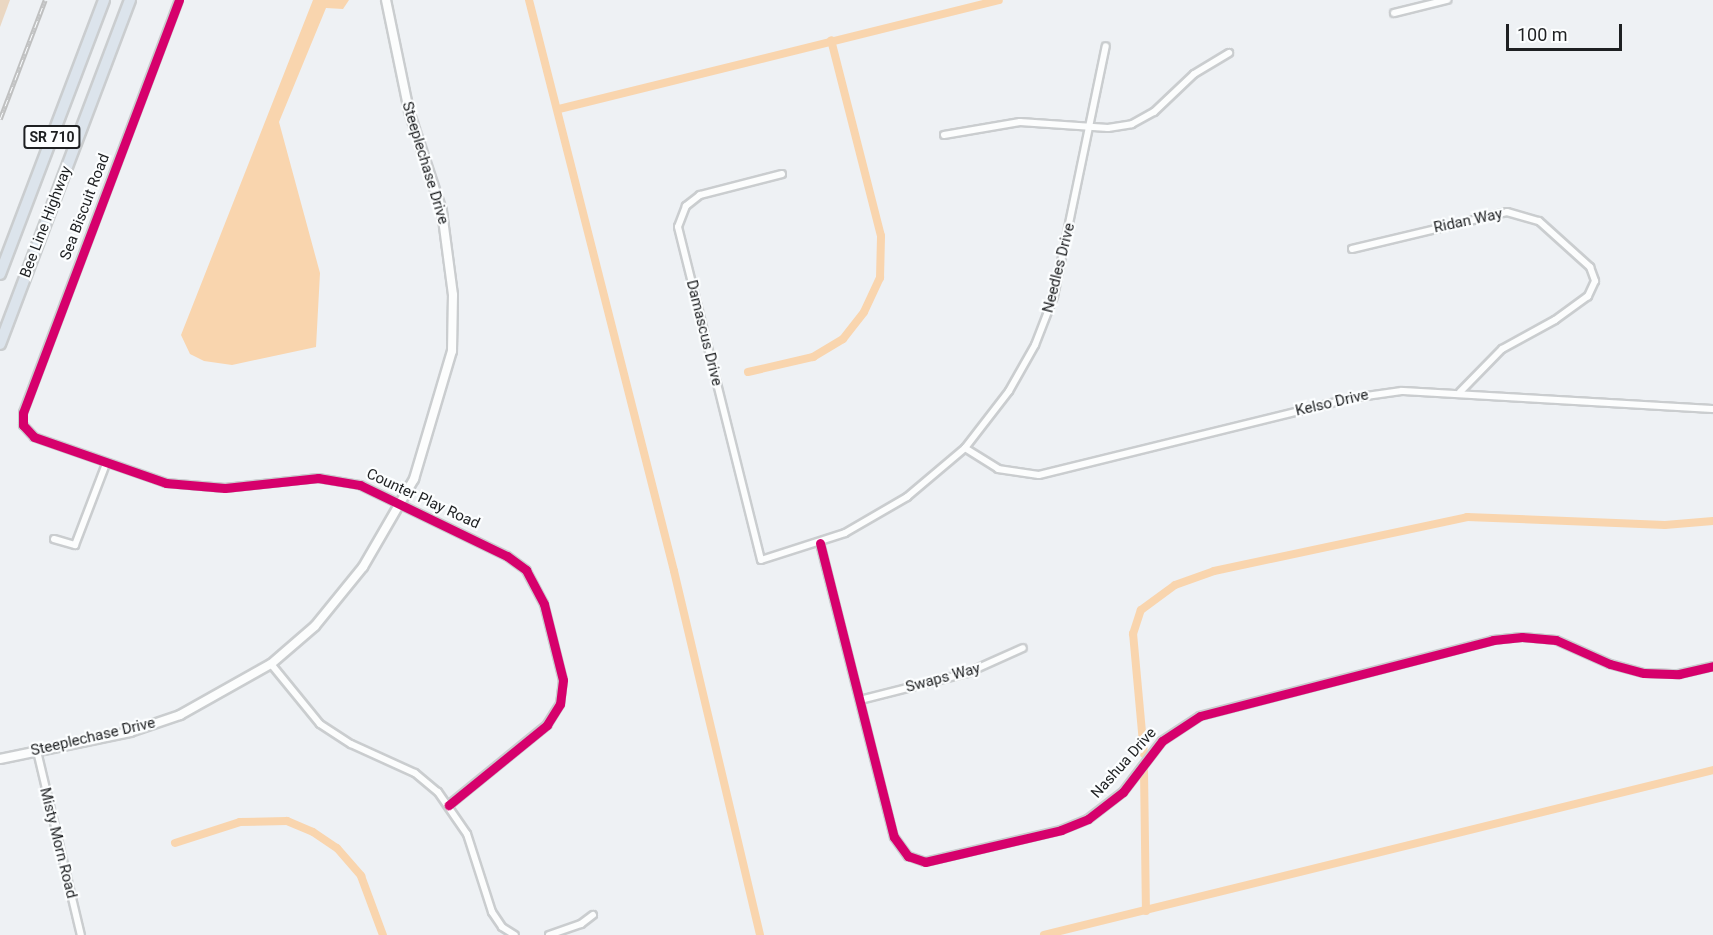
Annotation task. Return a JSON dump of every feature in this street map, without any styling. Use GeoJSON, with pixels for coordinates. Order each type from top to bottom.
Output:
{"type":"FeatureCollection","features":[{"type":"Feature","properties":{"kind":"highway","name":"Bee Line Highway"},"geometry":{"type":"LineString","coordinates":[[0,274],[104,0]]}},
{"type":"Feature","properties":{"kind":"highway","name":"Bee Line Highway"},"geometry":{"type":"LineString","coordinates":[[0,344],[130,0]]}},
{"type":"Feature","properties":{"kind":"street","name":"Sea Biscuit Road"},"geometry":{"type":"LineString","coordinates":[[23,425],[23,413],[179,0]]}},
{"type":"Feature","properties":{"kind":"street","name":"Steeplechase Drive"},"geometry":{"type":"LineString","coordinates":[[0,759],[130,732],[180,715],[271,664],[294,647],[334,603],[373,552],[414,479],[438,406],[452,351],[453,295],[442,211],[409,111],[387,0]]}},
{"type":"Feature","properties":{"kind":"street"},"geometry":{"type":"LineString","coordinates":[[1394,13],[1447,0]]}},
{"type":"Feature","properties":{"kind":"street","name":"Needles Drive"},"geometry":{"type":"LineString","coordinates":[[761,560],[820,543],[868,521],[907,497],[965,448],[1009,391],[1045,321],[1060,271],[1106,46]]}},
{"type":"Feature","properties":{"kind":"street"},"geometry":{"type":"LineString","coordinates":[[944,135],[1020,122],[1120,127],[1143,119],[1194,74],[1229,53]]}},
{"type":"Feature","properties":{"kind":"street","name":"Damascus Drive"},"geometry":{"type":"LineString","coordinates":[[761,560],[678,227],[686,206],[700,195],[782,174]]}},
{"type":"Feature","properties":{"kind":"street","name":"Ridan Way"},"geometry":{"type":"LineString","coordinates":[[1352,249],[1507,212],[1539,221],[1590,267],[1595,281],[1588,296],[1555,320],[1502,349],[1460,392]]}},
{"type":"Feature","properties":{"kind":"street","name":"Kelso Drive"},"geometry":{"type":"LineString","coordinates":[[965,448],[998,469],[1039,475],[1352,398],[1402,391],[1460,392],[1665,409],[1713,409]]}},
{"type":"Feature","properties":{"kind":"street","name":"Counter Play Road"},"geometry":{"type":"LineString","coordinates":[[23,425],[34,437],[155,481],[203,488],[336,479],[402,502],[507,556],[526,570],[542,597],[563,680],[560,704],[547,725],[449,805]]}},
{"type":"Feature","properties":{"kind":"street"},"geometry":{"type":"LineString","coordinates":[[54,539],[75,545],[106,464]]}},
{"type":"Feature","properties":{"kind":"street","name":"Nashua Drive"},"geometry":{"type":"LineString","coordinates":[[820,543],[896,842],[908,856],[930,862],[1061,830],[1088,819],[1123,792],[1162,741],[1200,716],[1493,640],[1522,636],[1556,640],[1610,664],[1644,673],[1678,674],[1713,666]]}},
{"type":"Feature","properties":{"kind":"street","name":"Swaps Way"},"geometry":{"type":"LineString","coordinates":[[860,700],[967,673],[1023,648]]}},
{"type":"Feature","properties":{"kind":"street"},"geometry":{"type":"LineString","coordinates":[[271,664],[320,724],[351,744],[415,774],[449,805],[472,845],[492,912],[502,927],[515,935]]}},
{"type":"Feature","properties":{"kind":"street","name":"Misty Morn Road"},"geometry":{"type":"LineString","coordinates":[[37,751],[81,935]]}},
{"type":"Feature","properties":{"kind":"street"},"geometry":{"type":"LineString","coordinates":[[549,935],[581,924],[593,915]]}},
{"type":"Feature","properties":{"kind":"shaded area"},"geometry":{"type":"Polygon","coordinates":[[[0,0],[10,0],[0,27],[0,0]]]}},
{"type":"Feature","properties":{"kind":"shaded area"},"geometry":{"type":"Polygon","coordinates":[[[313,0],[349,0],[343,9],[326,8],[279,122],[320,273],[316,347],[232,365],[204,361],[190,354],[181,335],[313,0]]]}},
{"type":"Feature","properties":{"kind":"waterway"},"geometry":{"type":"LineString","coordinates":[[529,0],[674,571],[760,935]]}},
{"type":"Feature","properties":{"kind":"waterway"},"geometry":{"type":"LineString","coordinates":[[559,109],[999,0]]}},
{"type":"Feature","properties":{"kind":"waterway"},"geometry":{"type":"LineString","coordinates":[[748,372],[813,357],[843,339],[864,312],[880,278],[881,236],[831,40]]}},
{"type":"Feature","properties":{"kind":"waterway"},"geometry":{"type":"LineString","coordinates":[[1144,754],[1133,634],[1141,610],[1175,585],[1214,571],[1467,517],[1665,525],[1713,521]]}},
{"type":"Feature","properties":{"kind":"waterway"},"geometry":{"type":"LineString","coordinates":[[1044,935],[1713,770]]}},
{"type":"Feature","properties":{"kind":"waterway"},"geometry":{"type":"LineString","coordinates":[[1144,771],[1146,911]]}},
{"type":"Feature","properties":{"kind":"waterway"},"geometry":{"type":"LineString","coordinates":[[175,843],[240,822],[287,821],[313,832],[337,848],[361,876],[383,935]]}},
{"type":"Feature","properties":{"kind":"railway"},"geometry":{"type":"LineString","coordinates":[[0,119],[45,0]]}},
{"type":"Feature","properties":{"kind":"cycle path"},"geometry":{"type":"LineString","coordinates":[[179,0],[23,413],[23,425],[34,437],[166,483],[225,488],[318,478],[360,485],[507,556],[526,570],[544,604],[563,680],[560,704],[547,725],[449,805]]}},
{"type":"Feature","properties":{"kind":"cycle path"},"geometry":{"type":"LineString","coordinates":[[820,543],[894,837],[908,856],[925,862],[1061,830],[1088,819],[1123,792],[1162,741],[1200,716],[1493,640],[1522,637],[1556,640],[1610,664],[1644,673],[1679,674],[1713,666]]}}]}
